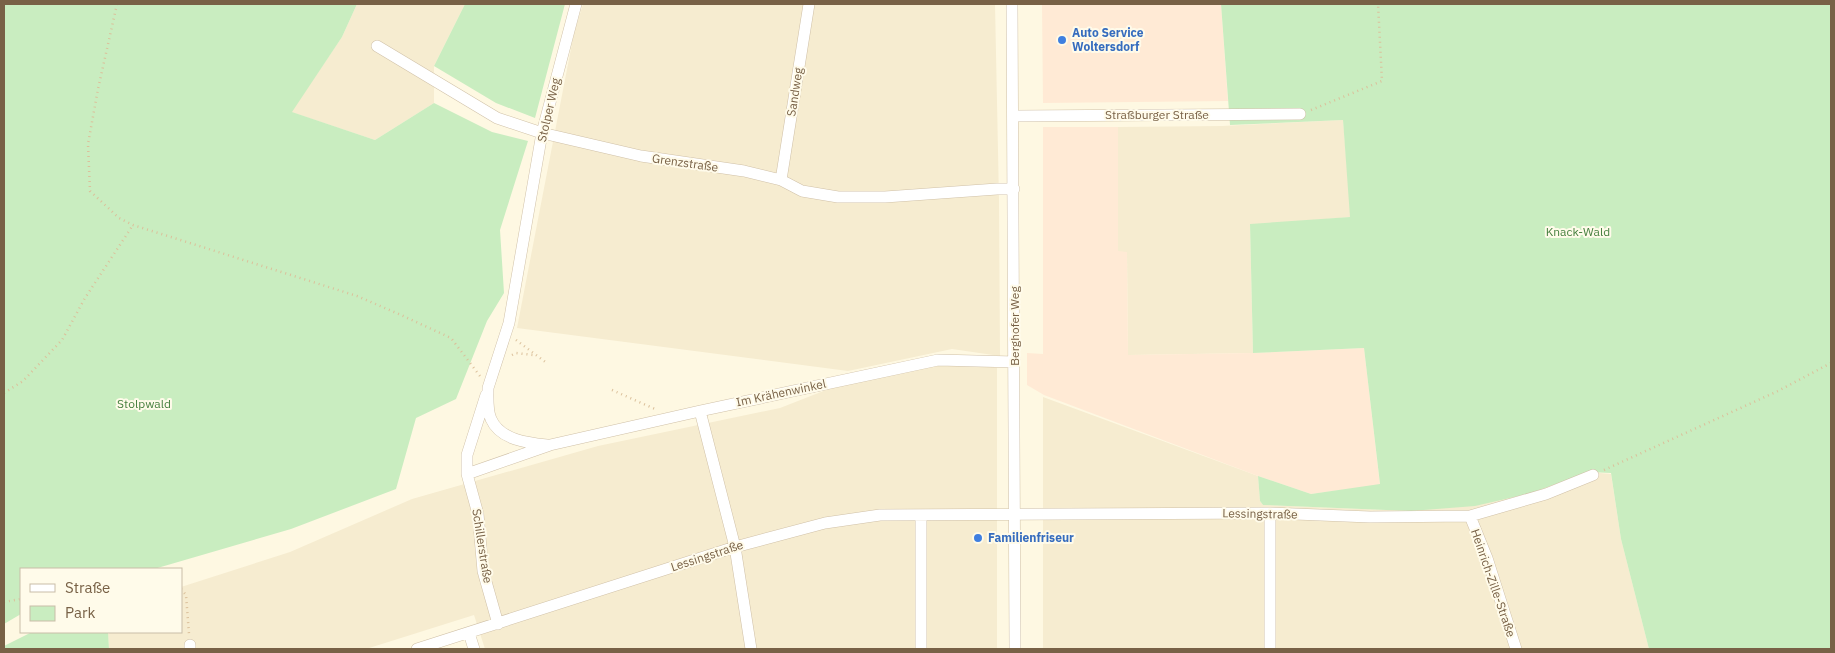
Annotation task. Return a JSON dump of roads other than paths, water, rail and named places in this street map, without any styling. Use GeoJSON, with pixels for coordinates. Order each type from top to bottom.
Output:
{"type":"FeatureCollection","features":[{"type":"Feature","properties":{"kind":"street","name":"Stolper Weg"},"geometry":{"type":"LineString","coordinates":[[527,217],[542,133],[576,4]]}},
{"type":"Feature","properties":{"kind":"street","name":"Sandweg"},"geometry":{"type":"LineString","coordinates":[[781,180],[810,4]]}},
{"type":"Feature","properties":{"kind":"street","name":"Berghofer Weg"},"geometry":{"type":"LineString","coordinates":[[1012,4],[1016,649]]}},
{"type":"Feature","properties":{"kind":"street","name":"Grenzstraße"},"geometry":{"type":"LineString","coordinates":[[377,46],[497,118],[542,133],[641,156],[744,171],[781,180],[802,191],[838,197],[885,197],[1014,189]]}},
{"type":"Feature","properties":{"kind":"street","name":"Straßburger Straße"},"geometry":{"type":"LineString","coordinates":[[1014,116],[1300,114]]}},
{"type":"Feature","properties":{"kind":"street","name":"Im Krähenwinkel"},"geometry":{"type":"LineString","coordinates":[[527,217],[509,323],[488,388],[491,419],[501,432],[507,436],[534,444],[550,445]]}},
{"type":"Feature","properties":{"kind":"street","name":"Im Krähenwinkel"},"geometry":{"type":"LineString","coordinates":[[467,474],[550,445],[938,360],[1015,362]]}},
{"type":"Feature","properties":{"kind":"street","name":"Schillerstraße"},"geometry":{"type":"LineString","coordinates":[[488,388],[466,455],[467,474],[478,514],[484,571],[498,624]]}},
{"type":"Feature","properties":{"kind":"street"},"geometry":{"type":"LineString","coordinates":[[700,411],[735,547],[751,649]]}},
{"type":"Feature","properties":{"kind":"street","name":"Lessingstraße"},"geometry":{"type":"LineString","coordinates":[[498,624],[735,547],[825,523],[880,515],[1270,513],[1370,518],[1470,516],[1546,494],[1593,475]]}},
{"type":"Feature","properties":{"kind":"street"},"geometry":{"type":"LineString","coordinates":[[1270,513],[1270,649]]}},
{"type":"Feature","properties":{"kind":"street"},"geometry":{"type":"LineString","coordinates":[[921,516],[921,649]]}},
{"type":"Feature","properties":{"kind":"street","name":"Heinrich-Zille-Straße"},"geometry":{"type":"LineString","coordinates":[[1470,516],[1487,558],[1516,649]]}},
{"type":"Feature","properties":{"kind":"street"},"geometry":{"type":"LineString","coordinates":[[417,649],[498,624]]}},
{"type":"Feature","properties":{"kind":"street"},"geometry":{"type":"LineString","coordinates":[[469,633],[474,649]]}},
{"type":"Feature","properties":{"kind":"place","name":"Auto Service Woltersdorf"},"geometry":{"type":"Point","coordinates":[1062,40]}},
{"type":"Feature","properties":{"kind":"place","name":"Familienfriseur"},"geometry":{"type":"Point","coordinates":[978,538]}},
{"type":"Feature","properties":{"kind":"park label","name":"Knack-Wald"},"geometry":{"type":"Point","coordinates":[1578,232]}},
{"type":"Feature","properties":{"kind":"park label","name":"Stolpwald"},"geometry":{"type":"Point","coordinates":[144,404]}}]}
